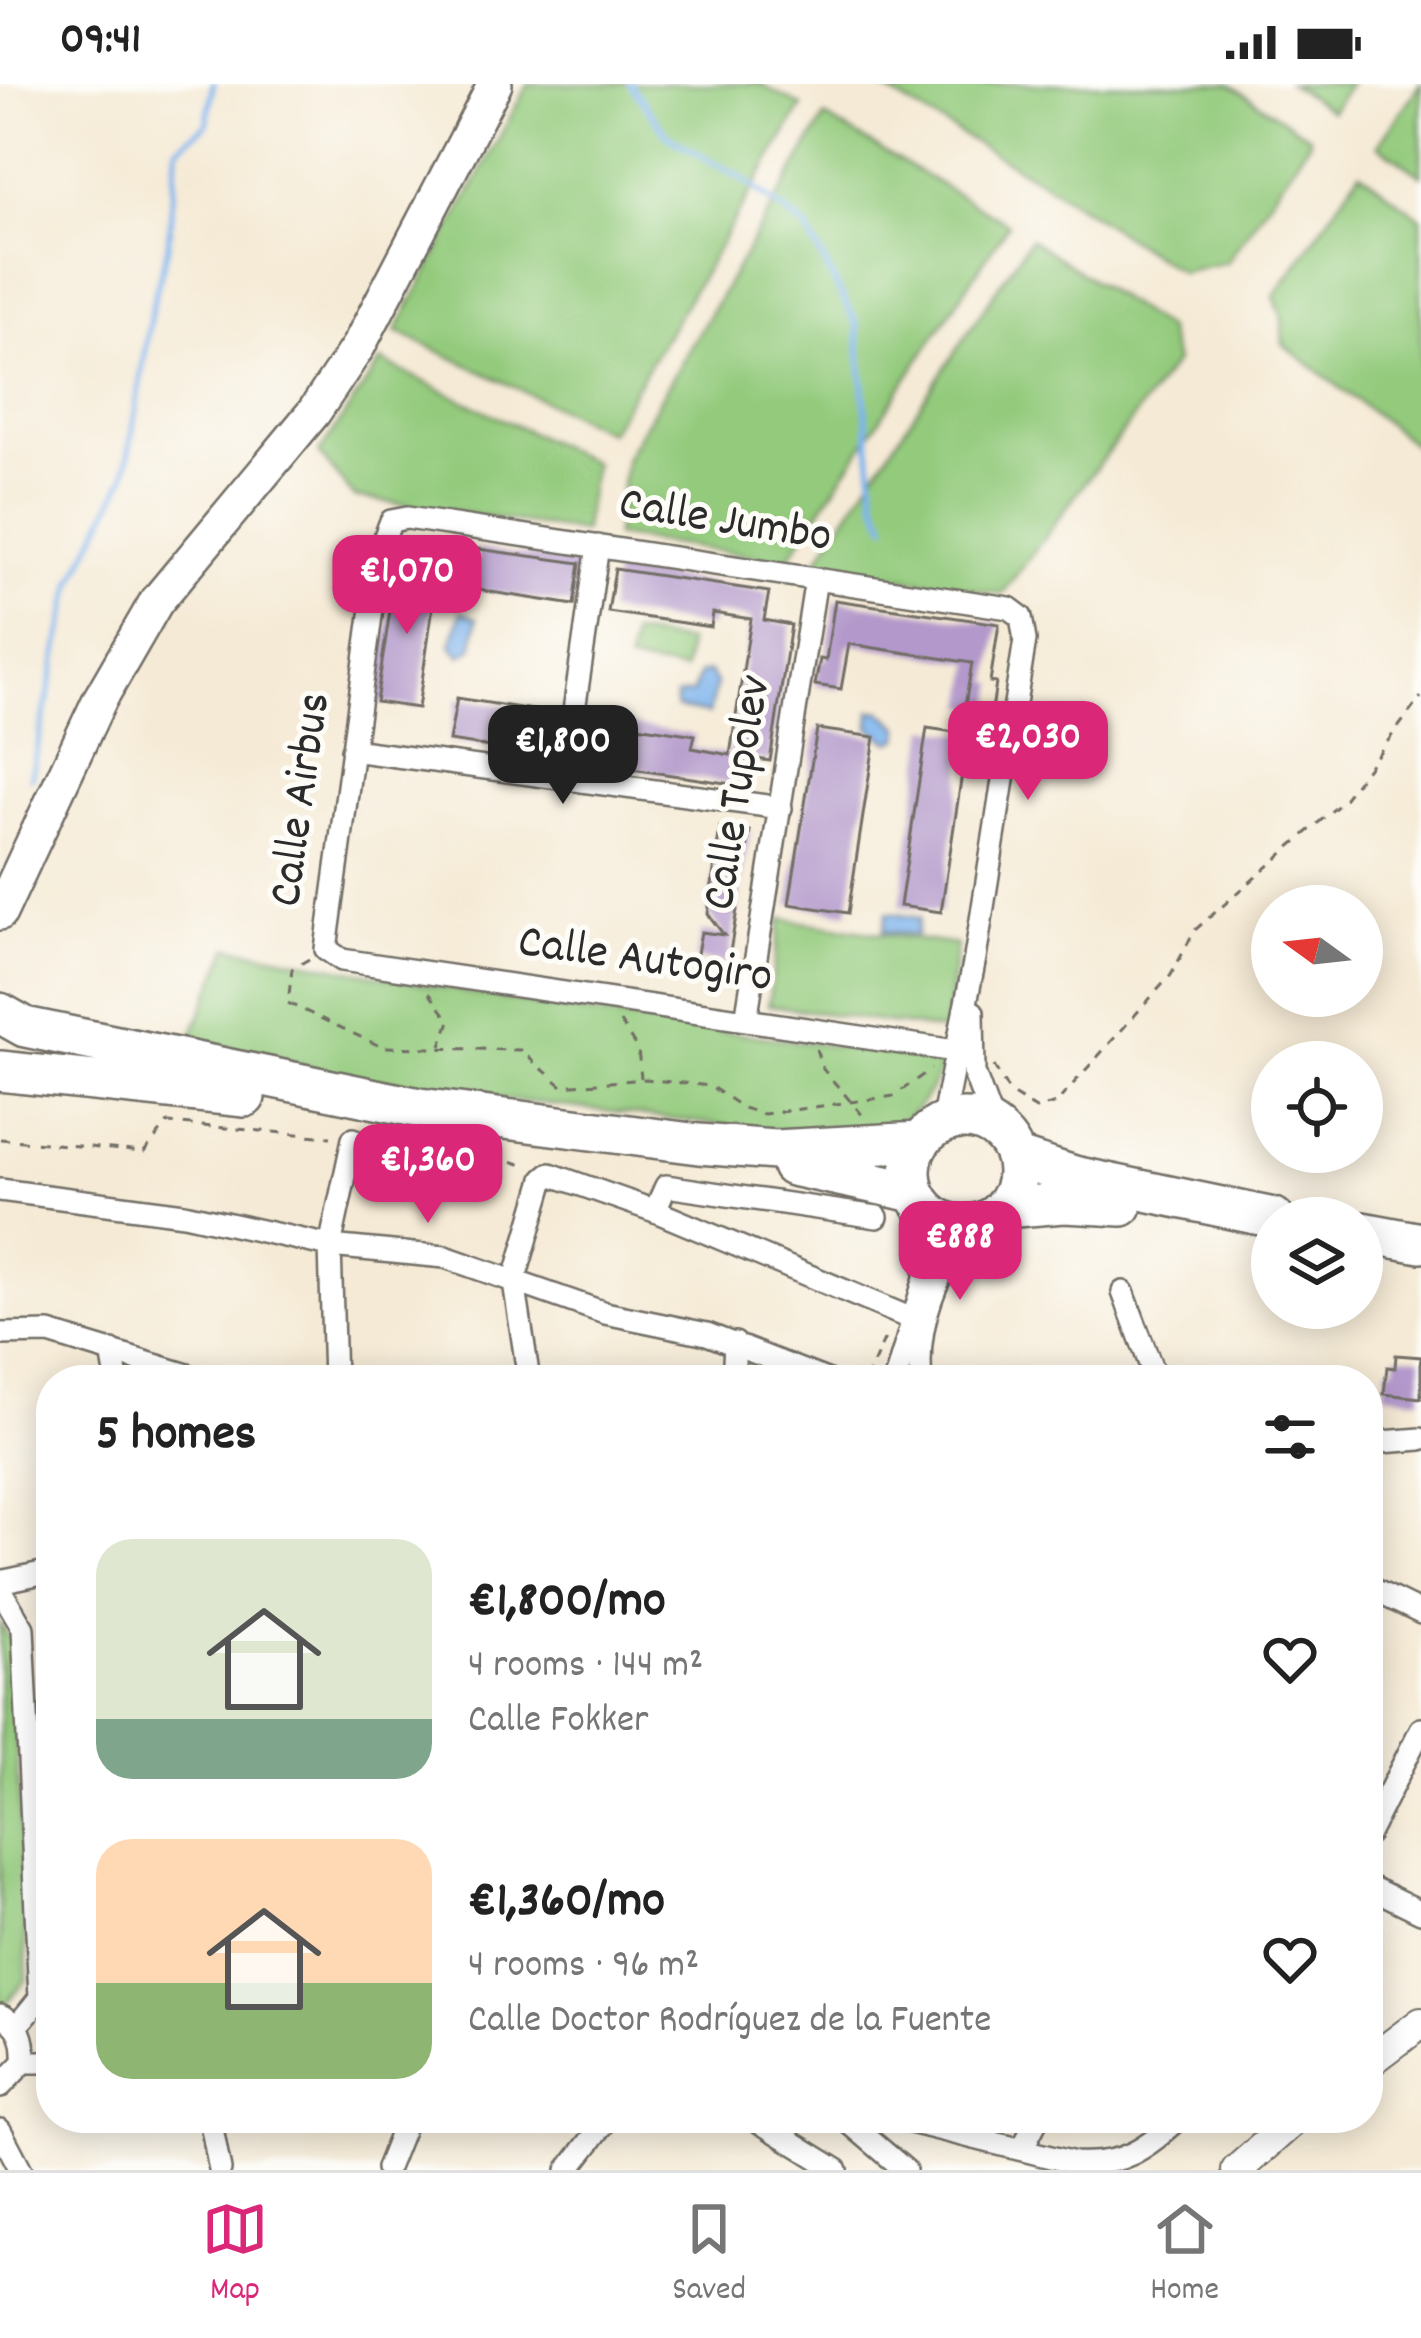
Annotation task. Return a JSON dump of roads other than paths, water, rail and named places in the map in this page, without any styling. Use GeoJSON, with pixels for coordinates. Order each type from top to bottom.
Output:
{"type":"FeatureCollection","features":[{"type":"Feature","properties":{"kind":"highway"},"geometry":{"type":"LineString","coordinates":[[0,1013],[26,1027],[420,1108],[775,1150],[931,1132],[960,1118],[1074,1176],[1251,1213]]}},
{"type":"Feature","properties":{"kind":"highway"},"geometry":{"type":"LineString","coordinates":[[0,1071],[697,1152],[921,1202],[956,1226],[1064,1203],[1251,1215]]}},
{"type":"Feature","properties":{"kind":"highway"},"geometry":{"type":"LineString","coordinates":[[921,1202],[910,1175],[931,1132]]}},
{"type":"Feature","properties":{"kind":"highway"},"geometry":{"type":"LineString","coordinates":[[988,1217],[1018,1174],[1004,1142]]}},
{"type":"Feature","properties":{"kind":"highway"},"geometry":{"type":"LineString","coordinates":[[1383,1234],[1421,1239]]}},
{"type":"Feature","properties":{"kind":"main road"},"geometry":{"type":"LineString","coordinates":[[0,913],[66,772],[156,602],[314,412],[359,345],[495,84]]}},
{"type":"Feature","properties":{"kind":"main road"},"geometry":{"type":"LineString","coordinates":[[0,871],[66,772]]}},
{"type":"Feature","properties":{"kind":"street","name":"Calle Jumbo"},"geometry":{"type":"LineString","coordinates":[[391,521],[407,518],[1009,608],[1021,617],[1025,640],[975,958]]}},
{"type":"Feature","properties":{"kind":"street","name":"Calle Airbus"},"geometry":{"type":"LineString","coordinates":[[326,949],[380,549],[391,521]]}},
{"type":"Feature","properties":{"kind":"street"},"geometry":{"type":"LineString","coordinates":[[564,778],[598,547]]}},
{"type":"Feature","properties":{"kind":"street","name":"Calle Tupolev"},"geometry":{"type":"LineString","coordinates":[[746,1020],[816,579]]}},
{"type":"Feature","properties":{"kind":"street"},"geometry":{"type":"LineString","coordinates":[[352,750],[781,808]]}},
{"type":"Feature","properties":{"kind":"street","name":"Calle Autogiro"},"geometry":{"type":"LineString","coordinates":[[326,949],[342,960],[950,1050]]}},
{"type":"Feature","properties":{"kind":"street"},"geometry":{"type":"LineString","coordinates":[[975,958],[974,1073],[1004,1142]]}},
{"type":"Feature","properties":{"kind":"street"},"geometry":{"type":"LineString","coordinates":[[931,1132],[975,958]]}},
{"type":"Feature","properties":{"kind":"street"},"geometry":{"type":"LineString","coordinates":[[334,1365],[330,1246],[353,1139]]}},
{"type":"Feature","properties":{"kind":"street"},"geometry":{"type":"LineString","coordinates":[[527,1365],[514,1282],[544,1179],[550,1174],[656,1211],[904,1316]]}},
{"type":"Feature","properties":{"kind":"street"},"geometry":{"type":"LineString","coordinates":[[656,1211],[666,1186],[877,1217]]}},
{"type":"Feature","properties":{"kind":"street"},"geometry":{"type":"LineString","coordinates":[[0,1190],[184,1214],[330,1246],[445,1257],[605,1312],[735,1343],[789,1365]]}},
{"type":"Feature","properties":{"kind":"street"},"geometry":{"type":"LineString","coordinates":[[898,1365],[904,1316],[930,1250],[921,1202]]}},
{"type":"Feature","properties":{"kind":"street"},"geometry":{"type":"LineString","coordinates":[[921,1365],[928,1304],[946,1261],[988,1217]]}},
{"type":"Feature","properties":{"kind":"street"},"geometry":{"type":"LineString","coordinates":[[1123,1292],[1150,1365]]}},
{"type":"Feature","properties":{"kind":"street"},"geometry":{"type":"LineString","coordinates":[[0,1334],[49,1334],[154,1365]]}},
{"type":"Feature","properties":{"kind":"street"},"geometry":{"type":"LineString","coordinates":[[734,1365],[735,1343]]}},
{"type":"Feature","properties":{"kind":"street"},"geometry":{"type":"LineString","coordinates":[[112,1352],[115,1365]]}},
{"type":"Feature","properties":{"kind":"street"},"geometry":{"type":"LineString","coordinates":[[1383,1442],[1421,1438]]}},
{"type":"Feature","properties":{"kind":"street"},"geometry":{"type":"LineString","coordinates":[[36,1575],[0,1586],[23,1628],[36,1746]]}},
{"type":"Feature","properties":{"kind":"street"},"geometry":{"type":"LineString","coordinates":[[1383,1594],[1421,1613]]}},
{"type":"Feature","properties":{"kind":"street"},"geometry":{"type":"LineString","coordinates":[[1383,1804],[1421,1729]]}},
{"type":"Feature","properties":{"kind":"street"},"geometry":{"type":"LineString","coordinates":[[1383,1893],[1421,1912]]}},
{"type":"Feature","properties":{"kind":"street"},"geometry":{"type":"LineString","coordinates":[[0,2087],[24,2062],[25,2043],[8,2020],[36,2001]]}},
{"type":"Feature","properties":{"kind":"street"},"geometry":{"type":"LineString","coordinates":[[1383,2051],[1421,2023]]}},
{"type":"Feature","properties":{"kind":"street"},"geometry":{"type":"LineString","coordinates":[[24,2062],[36,2062]]}},
{"type":"Feature","properties":{"kind":"street"},"geometry":{"type":"LineString","coordinates":[[0,2130],[21,2170]]}},
{"type":"Feature","properties":{"kind":"street"},"geometry":{"type":"LineString","coordinates":[[213,2133],[220,2170]]}},
{"type":"Feature","properties":{"kind":"street"},"geometry":{"type":"LineString","coordinates":[[387,2169],[401,2133]]}},
{"type":"Feature","properties":{"kind":"street"},"geometry":{"type":"LineString","coordinates":[[568,2170],[596,2133]]}},
{"type":"Feature","properties":{"kind":"street"},"geometry":{"type":"LineString","coordinates":[[777,2133],[837,2170]]}},
{"type":"Feature","properties":{"kind":"street"},"geometry":{"type":"LineString","coordinates":[[862,2133],[905,2170]]}},
{"type":"Feature","properties":{"kind":"street"},"geometry":{"type":"LineString","coordinates":[[954,2133],[1103,2164],[1136,2156],[1163,2133]]}},
{"type":"Feature","properties":{"kind":"street"},"geometry":{"type":"LineString","coordinates":[[1022,2150],[1030,2133]]}},
{"type":"Feature","properties":{"kind":"street"},"geometry":{"type":"LineString","coordinates":[[1238,2170],[1279,2133]]}},
{"type":"Feature","properties":{"kind":"water"},"geometry":{"type":"Polygon","coordinates":[[[461,612],[477,618],[473,648],[461,656],[451,645],[461,612]]]}},
{"type":"Feature","properties":{"kind":"water"},"geometry":{"type":"Polygon","coordinates":[[[709,672],[716,683],[709,714],[676,708],[676,696],[693,693],[699,674],[709,672]]]}},
{"type":"Feature","properties":{"kind":"water"},"geometry":{"type":"Polygon","coordinates":[[[871,711],[882,712],[901,728],[900,738],[891,742],[870,728],[871,711]]]}},
{"type":"Feature","properties":{"kind":"water"},"geometry":{"type":"Polygon","coordinates":[[[887,913],[919,918],[916,935],[883,931],[887,913]]]}},
{"type":"Feature","properties":{"kind":"waterway"},"geometry":{"type":"LineString","coordinates":[[31,777],[73,582],[125,477],[152,306],[168,246],[177,148],[207,124],[213,84]]}},
{"type":"Feature","properties":{"kind":"waterway"},"geometry":{"type":"LineString","coordinates":[[630,84],[668,136],[743,179],[806,228],[857,325],[875,499],[886,525]]}}]}
